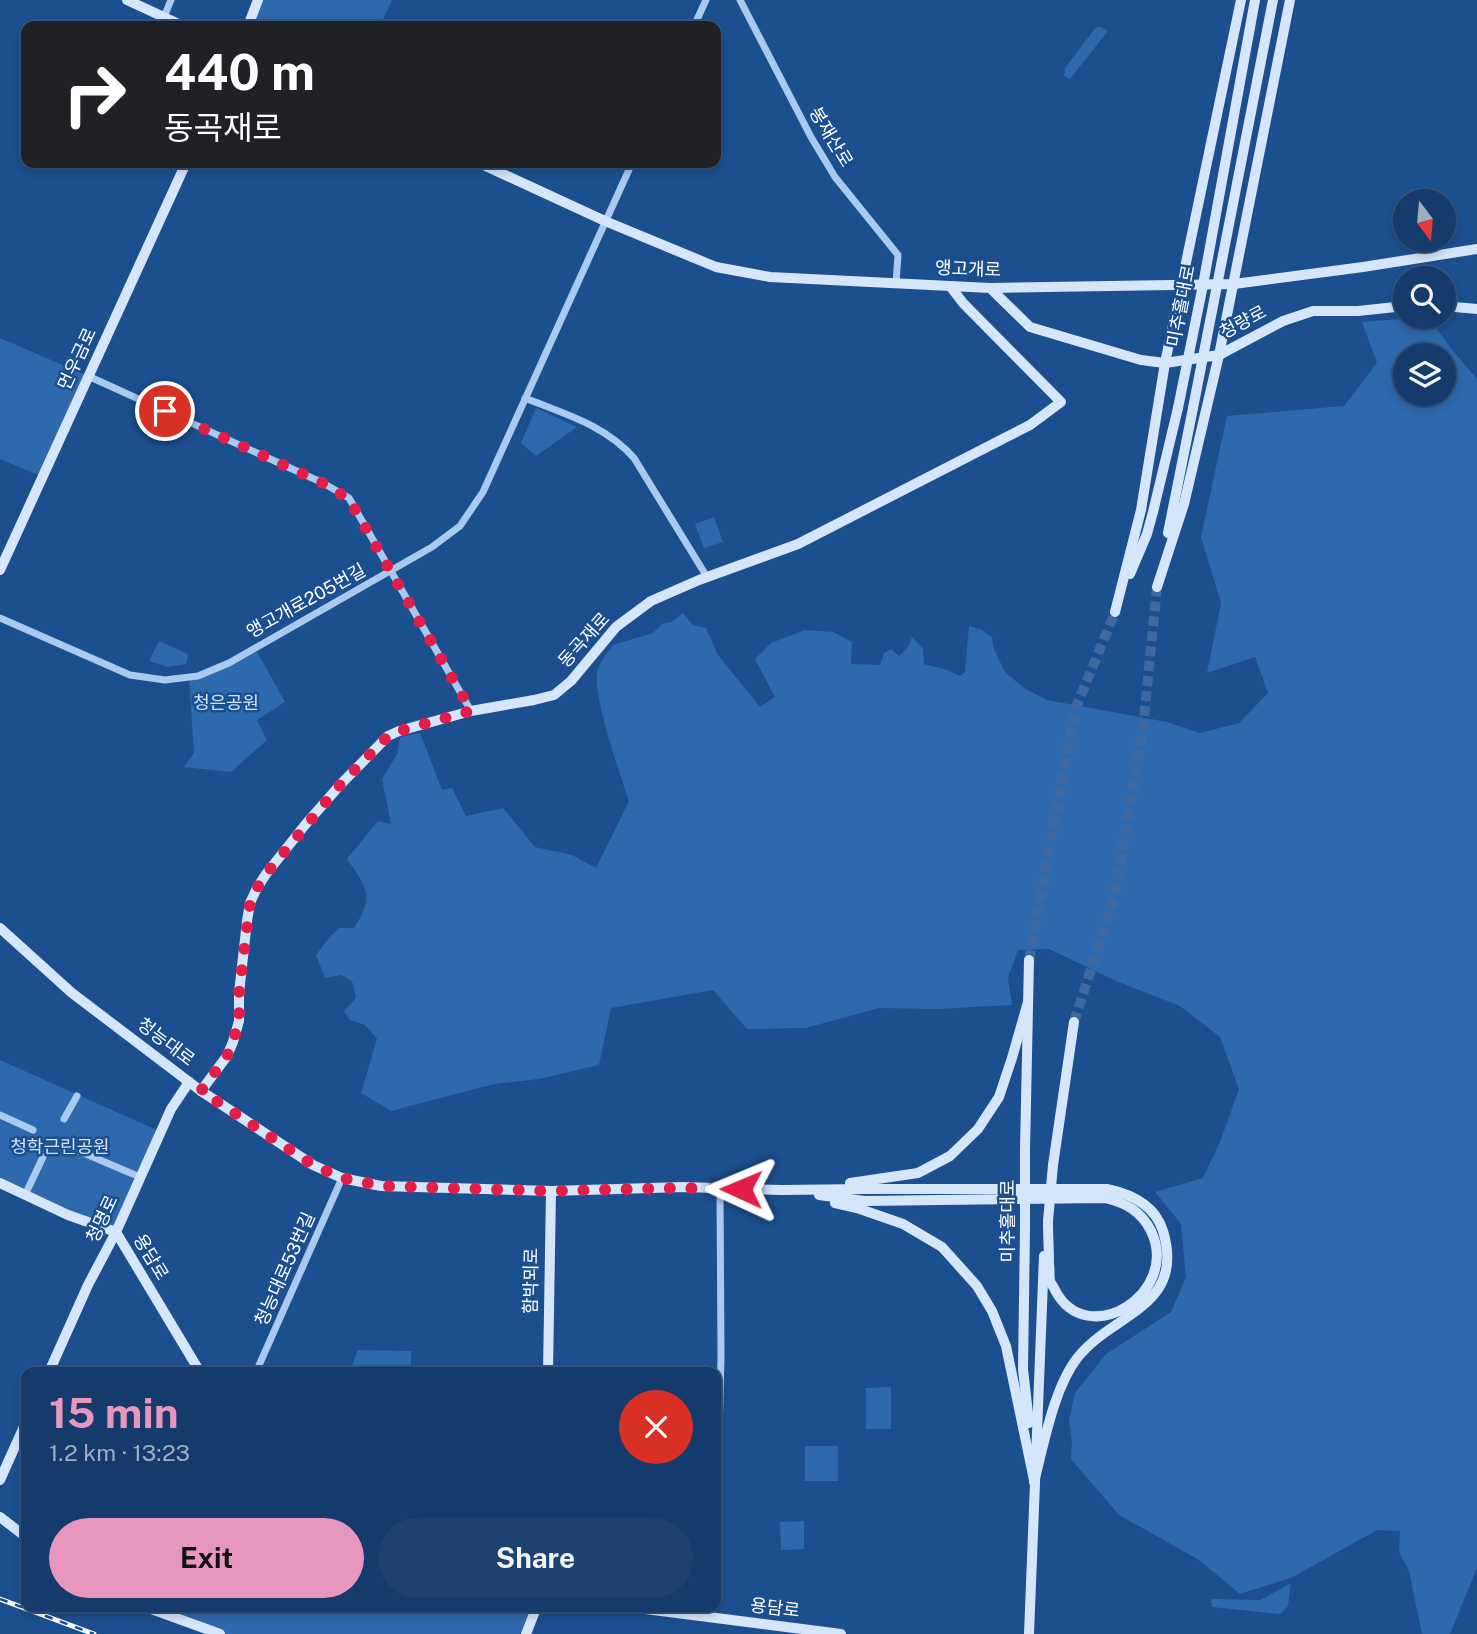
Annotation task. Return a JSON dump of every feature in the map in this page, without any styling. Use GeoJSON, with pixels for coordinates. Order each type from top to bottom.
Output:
{"type":"FeatureCollection","features":[{"type":"Feature","properties":{"kind":"main road"},"geometry":{"type":"LineString","coordinates":[[127,0],[172,21]]}},
{"type":"Feature","properties":{"kind":"main road"},"geometry":{"type":"LineString","coordinates":[[250,21],[258,0]]}},
{"type":"Feature","properties":{"kind":"main road"},"geometry":{"type":"LineString","coordinates":[[1166,363],[1241,0]]}},
{"type":"Feature","properties":{"kind":"main road","name":"미추홀대로"},"geometry":{"type":"LineString","coordinates":[[1166,363],[1142,510],[1115,612],[1150,523],[1178,408],[1255,0]]}},
{"type":"Feature","properties":{"kind":"main road","name":"미추홀대로"},"geometry":{"type":"LineString","coordinates":[[1219,355],[1184,504],[1157,587],[1219,285],[1273,0]]}},
{"type":"Feature","properties":{"kind":"main road"},"geometry":{"type":"LineString","coordinates":[[1219,355],[1290,0]]}},
{"type":"Feature","properties":{"kind":"main road","name":"먼우금로"},"geometry":{"type":"LineString","coordinates":[[0,570],[184,168]]}},
{"type":"Feature","properties":{"kind":"main road","name":"앵고개로"},"geometry":{"type":"LineString","coordinates":[[490,168],[605,221],[716,267],[770,276],[990,288],[1234,284],[1477,249]]}},
{"type":"Feature","properties":{"kind":"main road","name":"동곡재로"},"geometry":{"type":"LineString","coordinates":[[201,1091],[227,1056],[239,1021],[239,993],[250,903],[257,888],[331,795],[388,736],[471,711],[554,695],[570,681],[616,627],[651,601],[798,544],[1030,425],[1061,402],[962,303],[950,286]]}},
{"type":"Feature","properties":{"kind":"main road","name":"청량로"},"geometry":{"type":"LineString","coordinates":[[990,288],[1030,327],[1141,360],[1166,363],[1219,355],[1283,321],[1313,311],[1393,307]]}},
{"type":"Feature","properties":{"kind":"main road"},"geometry":{"type":"LineString","coordinates":[[1456,307],[1477,309]]}},
{"type":"Feature","properties":{"kind":"main road","name":"청능대로"},"geometry":{"type":"LineString","coordinates":[[0,928],[72,993],[201,1091],[313,1165],[342,1178],[381,1186],[551,1191],[720,1188],[782,1190]]}},
{"type":"Feature","properties":{"kind":"main road","name":"미추홀대로"},"geometry":{"type":"LineString","coordinates":[[1029,960],[1023,1369],[1034,1482]]}},
{"type":"Feature","properties":{"kind":"main road"},"geometry":{"type":"LineString","coordinates":[[782,1190],[828,1187],[918,1173],[950,1156],[978,1129],[999,1097],[1028,1002]]}},
{"type":"Feature","properties":{"kind":"main road","name":"미추홀대로"},"geometry":{"type":"LineString","coordinates":[[1029,1634],[1042,1271],[1053,1165],[1074,1022]]}},
{"type":"Feature","properties":{"kind":"main road","name":"청명로"},"geometry":{"type":"LineString","coordinates":[[51,1367],[171,1109],[189,1082]]}},
{"type":"Feature","properties":{"kind":"main road","name":"용담로"},"geometry":{"type":"LineString","coordinates":[[0,1183],[68,1215],[116,1232],[197,1367]]}},
{"type":"Feature","properties":{"kind":"main road"},"geometry":{"type":"LineString","coordinates":[[782,1190],[1107,1189],[1124,1192],[1152,1211],[1161,1225],[1167,1243],[1168,1260],[1164,1278],[1144,1307],[1103,1335],[1079,1356],[1063,1382],[1034,1482]]}},
{"type":"Feature","properties":{"kind":"main road"},"geometry":{"type":"LineString","coordinates":[[782,1190],[865,1200],[1105,1198],[1123,1202],[1137,1211],[1153,1234],[1156,1264],[1153,1278],[1145,1291],[1132,1303],[1105,1316],[1080,1315],[1061,1301],[1050,1280],[1048,1221]]}},
{"type":"Feature","properties":{"kind":"main road"},"geometry":{"type":"LineString","coordinates":[[782,1190],[856,1208],[903,1224],[942,1247],[977,1286],[992,1311],[1006,1346],[1034,1482]]}},
{"type":"Feature","properties":{"kind":"main road","name":"함박뫼로"},"geometry":{"type":"LineString","coordinates":[[548,1367],[551,1191]]}},
{"type":"Feature","properties":{"kind":"main road"},"geometry":{"type":"LineString","coordinates":[[0,1480],[21,1433]]}},
{"type":"Feature","properties":{"kind":"main road"},"geometry":{"type":"LineString","coordinates":[[0,1517],[21,1533]]}},
{"type":"Feature","properties":{"kind":"main road"},"geometry":{"type":"LineString","coordinates":[[159,1612],[220,1634]]}},
{"type":"Feature","properties":{"kind":"main road"},"geometry":{"type":"LineString","coordinates":[[526,1634],[535,1612]]}},
{"type":"Feature","properties":{"kind":"main road","name":"용담로"},"geometry":{"type":"LineString","coordinates":[[714,1612],[787,1631],[841,1634]]}},
{"type":"Feature","properties":{"kind":"street"},"geometry":{"type":"LineString","coordinates":[[164,17],[171,0]]}},
{"type":"Feature","properties":{"kind":"street"},"geometry":{"type":"LineString","coordinates":[[696,21],[706,0]]}},
{"type":"Feature","properties":{"kind":"street","name":"봉재산로"},"geometry":{"type":"LineString","coordinates":[[740,0],[829,167],[898,255],[896,284]]}},
{"type":"Feature","properties":{"kind":"street","name":"앵고개로205번길"},"geometry":{"type":"LineString","coordinates":[[0,618],[130,676],[165,680],[198,676],[229,663],[432,547],[460,526],[483,492],[630,168]]}},
{"type":"Feature","properties":{"kind":"street"},"geometry":{"type":"LineString","coordinates":[[88,376],[337,491],[349,499],[471,711]]}},
{"type":"Feature","properties":{"kind":"street"},"geometry":{"type":"LineString","coordinates":[[525,398],[590,424],[622,445],[634,458],[707,578]]}},
{"type":"Feature","properties":{"kind":"street"},"geometry":{"type":"LineString","coordinates":[[64,1119],[77,1096]]}},
{"type":"Feature","properties":{"kind":"street"},"geometry":{"type":"LineString","coordinates":[[0,1115],[33,1130]]}},
{"type":"Feature","properties":{"kind":"street"},"geometry":{"type":"LineString","coordinates":[[74,1149],[140,1177]]}},
{"type":"Feature","properties":{"kind":"street"},"geometry":{"type":"LineString","coordinates":[[25,1195],[43,1157]]}},
{"type":"Feature","properties":{"kind":"street","name":"청능대로53번길"},"geometry":{"type":"LineString","coordinates":[[258,1367],[342,1178]]}},
{"type":"Feature","properties":{"kind":"street"},"geometry":{"type":"LineString","coordinates":[[720,1188],[721,1367]]}},
{"type":"Feature","properties":{"kind":"green space"},"geometry":{"type":"Polygon","coordinates":[[[258,0],[392,0],[382,21],[250,21],[258,0]]]}},
{"type":"Feature","properties":{"kind":"green space"},"geometry":{"type":"Polygon","coordinates":[[[1096,27],[1108,31],[1070,79],[1064,76],[1065,68],[1096,27]]]}},
{"type":"Feature","properties":{"kind":"green space"},"geometry":{"type":"Polygon","coordinates":[[[1393,320],[1393,329],[1437,329],[1447,343],[1393,343],[1393,406],[1456,406],[1456,354],[1477,379],[1477,1568],[1450,1634],[1422,1634],[1409,1571],[1399,1552],[1400,1531],[1377,1530],[1293,1577],[1240,1594],[1199,1560],[1119,1515],[1071,1459],[1069,1420],[1075,1393],[1106,1354],[1171,1312],[1186,1277],[1181,1224],[1155,1192],[1203,1178],[1220,1142],[1239,1089],[1220,1037],[1180,1006],[1116,981],[1049,949],[1018,950],[1008,978],[1012,1005],[937,1009],[879,1008],[806,1028],[747,1029],[713,990],[611,1008],[599,1065],[539,1079],[494,1084],[391,1111],[361,1093],[377,1039],[365,1025],[350,1020],[344,1011],[356,998],[352,981],[341,975],[325,978],[316,955],[339,928],[354,928],[365,908],[364,885],[347,859],[378,821],[391,824],[382,779],[397,754],[400,737],[420,733],[442,790],[452,788],[466,816],[503,808],[535,847],[572,855],[596,868],[629,801],[602,714],[598,695],[598,668],[613,645],[653,633],[662,624],[671,622],[683,613],[693,625],[706,628],[718,655],[760,707],[775,697],[755,659],[771,643],[805,630],[833,632],[852,642],[851,664],[880,665],[884,653],[891,649],[899,656],[908,647],[912,637],[923,649],[924,664],[960,676],[965,672],[969,626],[992,637],[994,649],[1005,672],[1024,688],[1047,700],[1167,722],[1200,733],[1239,723],[1268,693],[1255,657],[1207,673],[1221,603],[1201,537],[1227,416],[1344,406],[1377,363],[1362,322],[1393,320]]]}},
{"type":"Feature","properties":{"kind":"green space"},"geometry":{"type":"Polygon","coordinates":[[[0,338],[88,376],[43,477],[0,459],[0,338]]]}},
{"type":"Feature","properties":{"kind":"green space"},"geometry":{"type":"Polygon","coordinates":[[[536,408],[577,427],[536,456],[521,443],[536,408]]]}},
{"type":"Feature","properties":{"kind":"green space"},"geometry":{"type":"Polygon","coordinates":[[[714,517],[723,542],[704,548],[695,524],[714,517]]]}},
{"type":"Feature","properties":{"kind":"green space"},"geometry":{"type":"Polygon","coordinates":[[[159,641],[188,654],[186,664],[168,667],[149,661],[159,641]]]}},
{"type":"Feature","properties":{"kind":"green space","name":"청은공원"},"geometry":{"type":"Polygon","coordinates":[[[255,648],[285,702],[257,720],[267,740],[231,772],[184,767],[194,753],[189,677],[255,648]]]}},
{"type":"Feature","properties":{"kind":"green space","name":"청학근린공원"},"geometry":{"type":"Polygon","coordinates":[[[0,1060],[161,1132],[116,1232],[0,1182],[0,1060]]]}},
{"type":"Feature","properties":{"kind":"green space"},"geometry":{"type":"Polygon","coordinates":[[[358,1350],[411,1351],[411,1367],[351,1367],[358,1350]]]}},
{"type":"Feature","properties":{"kind":"green space"},"geometry":{"type":"Polygon","coordinates":[[[891,1387],[891,1429],[866,1429],[866,1388],[891,1387]]]}},
{"type":"Feature","properties":{"kind":"green space"},"geometry":{"type":"Polygon","coordinates":[[[805,1446],[838,1446],[838,1481],[805,1481],[805,1446]]]}},
{"type":"Feature","properties":{"kind":"green space"},"geometry":{"type":"Polygon","coordinates":[[[804,1521],[804,1549],[781,1550],[780,1522],[804,1521]]]}},
{"type":"Feature","properties":{"kind":"green space"},"geometry":{"type":"Polygon","coordinates":[[[1291,1583],[1288,1606],[1280,1614],[1212,1607],[1211,1599],[1260,1600],[1291,1583]]]}},
{"type":"Feature","properties":{"kind":"green space"},"geometry":{"type":"Polygon","coordinates":[[[162,1612],[528,1612],[520,1634],[220,1634],[162,1612]]]}},
{"type":"Feature","properties":{"kind":"tunnel"},"geometry":{"type":"LineString","coordinates":[[1074,1022],[1115,895],[1143,728],[1157,587]]}},
{"type":"Feature","properties":{"kind":"tunnel"},"geometry":{"type":"LineString","coordinates":[[1029,960],[1075,710],[1115,612]]}},
{"type":"Feature","properties":{"kind":"railway"},"geometry":{"type":"LineString","coordinates":[[0,1599],[21,1607]]}},
{"type":"Feature","properties":{"kind":"railway"},"geometry":{"type":"LineString","coordinates":[[35,1612],[94,1634]]}},
{"type":"Feature","properties":{"kind":"route"},"geometry":{"type":"LineString","coordinates":[[165,411],[323,483],[349,499],[471,711],[388,736],[340,785],[266,874],[250,903],[239,993],[239,1021],[233,1042],[227,1056],[201,1091],[313,1165],[342,1178],[381,1186],[551,1191],[741,1189]]}}]}
